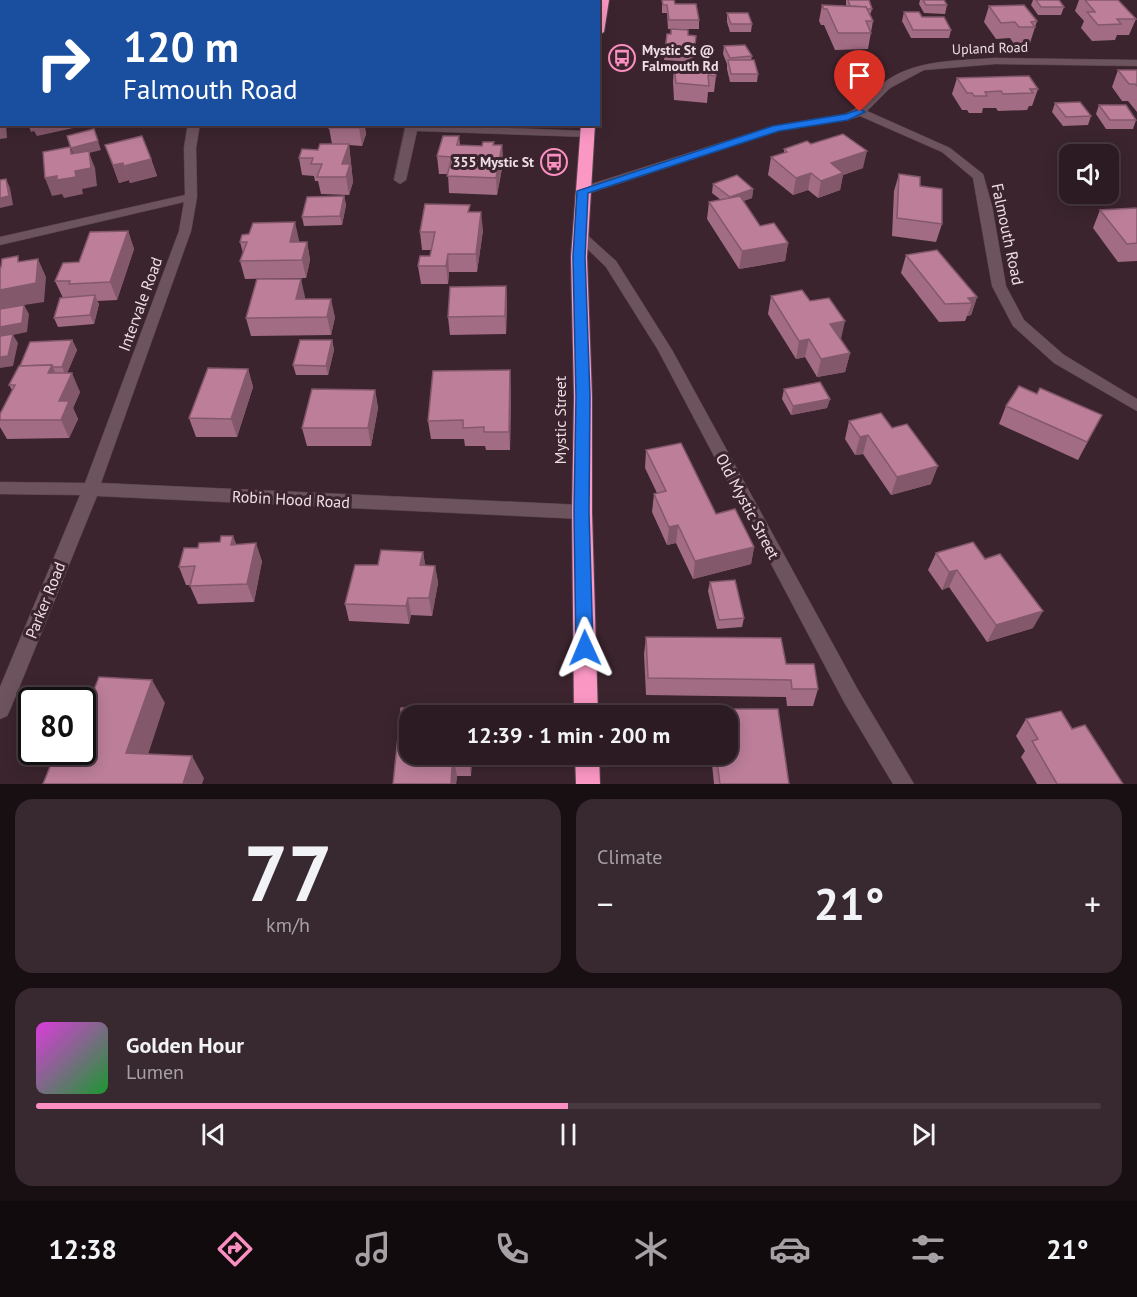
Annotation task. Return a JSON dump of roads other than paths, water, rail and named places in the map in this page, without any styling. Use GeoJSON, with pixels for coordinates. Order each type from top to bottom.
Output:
{"type":"FeatureCollection","features":[{"type":"Feature","properties":{"kind":"highway"},"geometry":{"type":"LineString","coordinates":[[600,19],[603,0]]}},
{"type":"Feature","properties":{"kind":"highway","name":"Mystic Street"},"geometry":{"type":"LineString","coordinates":[[586,705],[579,237],[588,129]]}},
{"type":"Feature","properties":{"kind":"highway"},"geometry":{"type":"LineString","coordinates":[[588,765],[588,784]]}},
{"type":"Feature","properties":{"kind":"street","name":"Upland Road"},"geometry":{"type":"LineString","coordinates":[[860,112],[886,86],[922,67],[995,61],[1137,63]]}},
{"type":"Feature","properties":{"kind":"street"},"geometry":{"type":"LineString","coordinates":[[583,191],[777,128],[848,117],[860,112]]}},
{"type":"Feature","properties":{"kind":"street","name":"Falmouth Road"},"geometry":{"type":"LineString","coordinates":[[860,112],[946,150],[979,177],[987,206],[999,286],[1018,323],[1059,359],[1137,406]]}},
{"type":"Feature","properties":{"kind":"street","name":"Intervale Road"},"geometry":{"type":"LineString","coordinates":[[91,489],[170,278],[185,231],[191,197],[190,148],[194,126]]}},
{"type":"Feature","properties":{"kind":"street"},"geometry":{"type":"LineString","coordinates":[[400,180],[412,126],[588,129]]}},
{"type":"Feature","properties":{"kind":"street"},"geometry":{"type":"LineString","coordinates":[[0,241],[191,197]]}},
{"type":"Feature","properties":{"kind":"street","name":"Old Mystic Street"},"geometry":{"type":"LineString","coordinates":[[579,237],[611,264],[665,350],[851,696],[904,784]]}},
{"type":"Feature","properties":{"kind":"street","name":"Robin Hood Road"},"geometry":{"type":"LineString","coordinates":[[0,488],[91,489],[582,512]]}},
{"type":"Feature","properties":{"kind":"street","name":"Parker Road"},"geometry":{"type":"LineString","coordinates":[[0,710],[91,489]]}},
{"type":"Feature","properties":{"kind":"place","name":"Mystic St @ Falmouth Rd"},"geometry":{"type":"Point","coordinates":[622,58]}},
{"type":"Feature","properties":{"kind":"place","name":"355 Mystic St"},"geometry":{"type":"Point","coordinates":[554,162]}}]}
